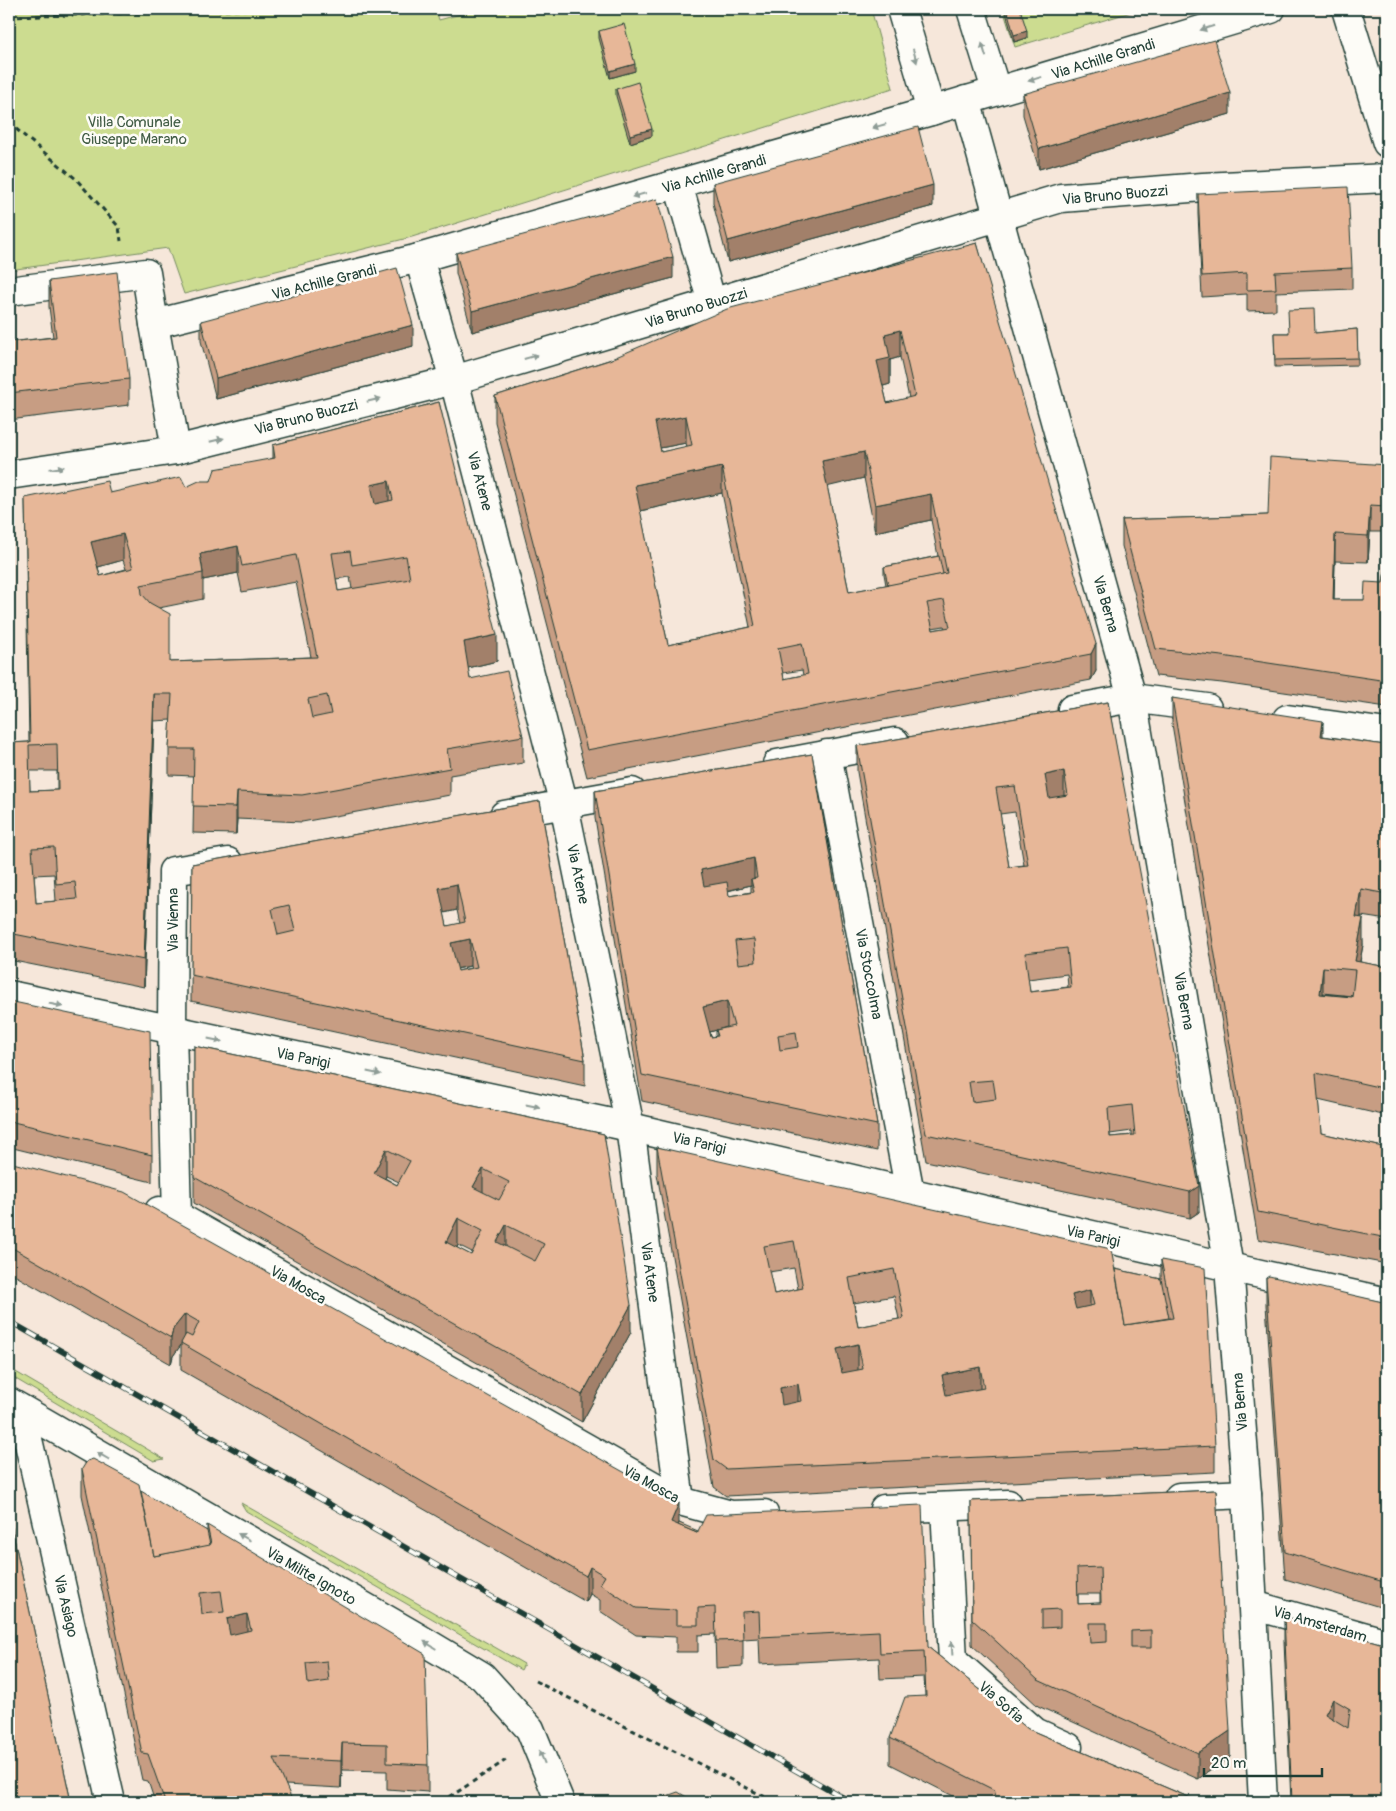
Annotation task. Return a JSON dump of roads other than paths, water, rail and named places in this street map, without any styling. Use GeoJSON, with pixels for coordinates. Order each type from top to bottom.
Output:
{"type":"FeatureCollection","features":[{"type":"Feature","properties":{"kind":"street"},"geometry":{"type":"LineString","coordinates":[[901,9],[931,111]]}},
{"type":"Feature","properties":{"kind":"street"},"geometry":{"type":"LineString","coordinates":[[971,9],[996,90]]}},
{"type":"Feature","properties":{"kind":"street","name":"Via Achille Grandi"},"geometry":{"type":"LineString","coordinates":[[154,324],[419,258],[931,111],[1271,9]]}},
{"type":"Feature","properties":{"kind":"street"},"geometry":{"type":"LineString","coordinates":[[1346,9],[1387,143]]}},
{"type":"Feature","properties":{"kind":"street","name":"Via Berna"},"geometry":{"type":"LineString","coordinates":[[966,100],[1132,698],[1229,1267],[1247,1494],[1263,1802]]}},
{"type":"Feature","properties":{"kind":"street","name":"Via Bruno Buozzi"},"geometry":{"type":"LineString","coordinates":[[9,475],[176,450],[454,380],[1061,198],[1203,187],[1387,178]]}},
{"type":"Feature","properties":{"kind":"street"},"geometry":{"type":"LineString","coordinates":[[678,184],[712,303]]}},
{"type":"Feature","properties":{"kind":"street","name":"Via Atene"},"geometry":{"type":"LineString","coordinates":[[419,258],[454,380],[564,804],[630,1127],[680,1501]]}},
{"type":"Feature","properties":{"kind":"street"},"geometry":{"type":"LineString","coordinates":[[9,291],[146,273],[176,450]]}},
{"type":"Feature","properties":{"kind":"street"},"geometry":{"type":"LineString","coordinates":[[1044,714],[1132,698],[1230,711]]}},
{"type":"Feature","properties":{"kind":"street"},"geometry":{"type":"LineString","coordinates":[[1260,715],[1387,733]]}},
{"type":"Feature","properties":{"kind":"street"},"geometry":{"type":"LineString","coordinates":[[749,769],[916,738]]}},
{"type":"Feature","properties":{"kind":"street","name":"Via Stoccolma"},"geometry":{"type":"LineString","coordinates":[[827,754],[910,1193]]}},
{"type":"Feature","properties":{"kind":"street"},"geometry":{"type":"LineString","coordinates":[[476,820],[652,788]]}},
{"type":"Feature","properties":{"kind":"street","name":"Via Vienna"},"geometry":{"type":"LineString","coordinates":[[172,1031],[173,871],[251,858]]}},
{"type":"Feature","properties":{"kind":"street","name":"Via Parigi"},"geometry":{"type":"LineString","coordinates":[[9,995],[630,1127],[1387,1302]]}},
{"type":"Feature","properties":{"kind":"street"},"geometry":{"type":"LineString","coordinates":[[172,1031],[177,1216]]}},
{"type":"Feature","properties":{"kind":"street","name":"Via Mosca"},"geometry":{"type":"LineString","coordinates":[[131,1203],[177,1216],[680,1501],[731,1515],[789,1513]]}},
{"type":"Feature","properties":{"kind":"street","name":"Via Asiago"},"geometry":{"type":"LineString","coordinates":[[15,1406],[111,1802]]}},
{"type":"Feature","properties":{"kind":"street","name":"Via Milite Ignoto"},"geometry":{"type":"LineString","coordinates":[[15,1406],[416,1636],[482,1676],[530,1729],[560,1802]]}},
{"type":"Feature","properties":{"kind":"street"},"geometry":{"type":"LineString","coordinates":[[1150,1498],[1247,1494]]}},
{"type":"Feature","properties":{"kind":"street"},"geometry":{"type":"LineString","coordinates":[[858,1510],[1033,1503]]}},
{"type":"Feature","properties":{"kind":"street","name":"Via Sofia"},"geometry":{"type":"LineString","coordinates":[[945,1507],[953,1660],[1035,1732],[1088,1755]]}},
{"type":"Feature","properties":{"kind":"street","name":"Via Amsterdam"},"geometry":{"type":"LineString","coordinates":[[1252,1605],[1387,1643]]}},
{"type":"Feature","properties":{"kind":"railway"},"geometry":{"type":"LineString","coordinates":[[9,1321],[851,1802]]}},
{"type":"Feature","properties":{"kind":"park label","name":"Villa Comunale Giuseppe Marano"},"geometry":{"type":"Point","coordinates":[134,130]}}]}
